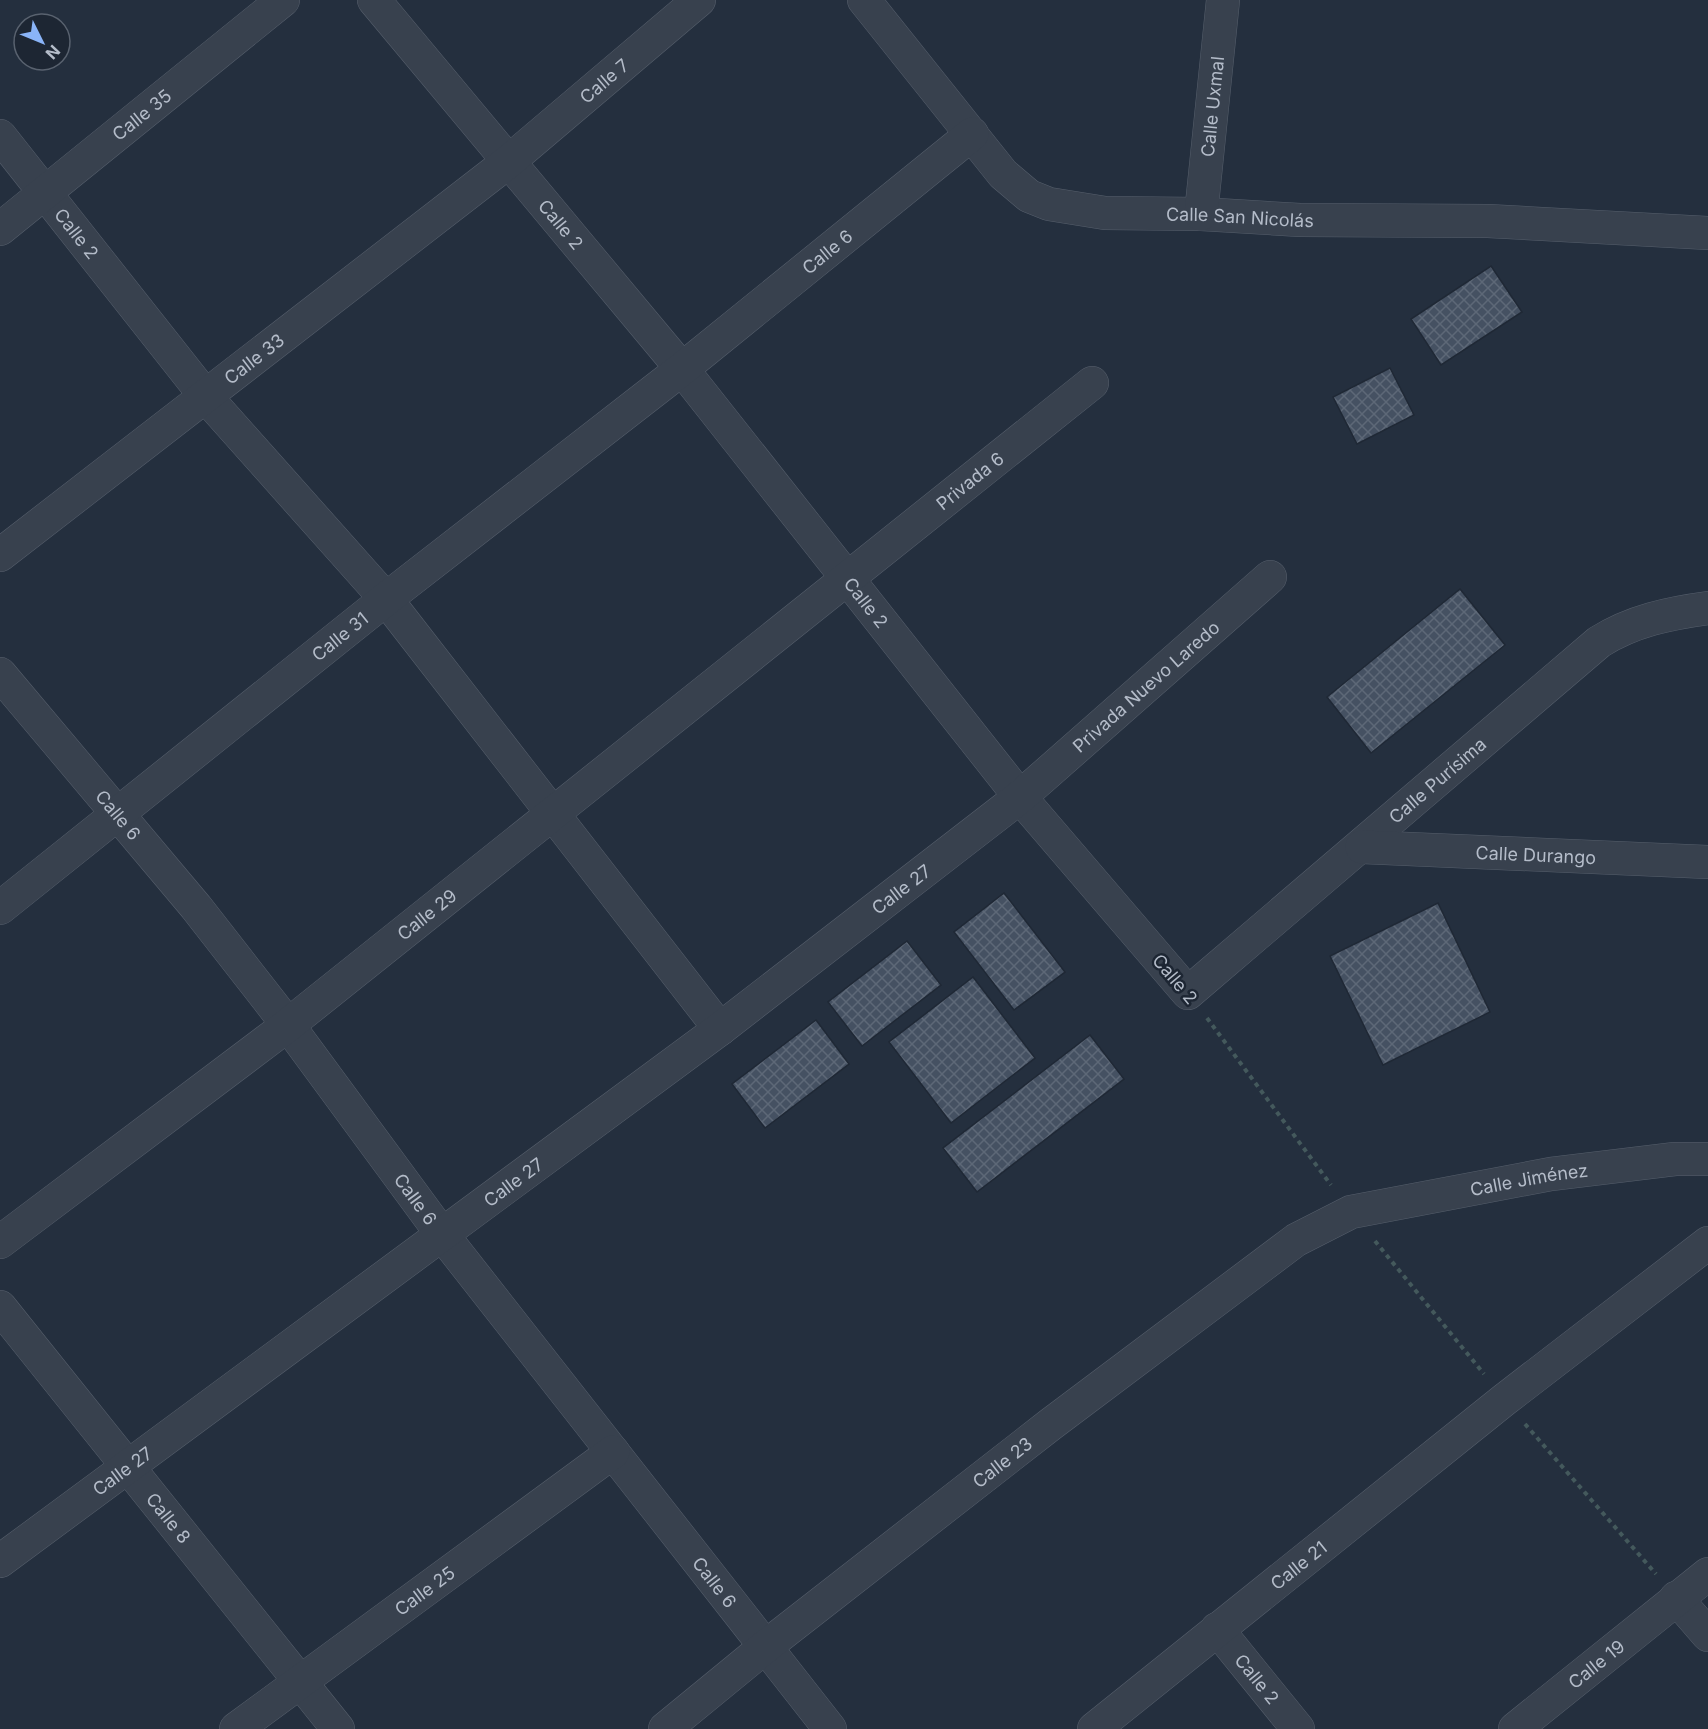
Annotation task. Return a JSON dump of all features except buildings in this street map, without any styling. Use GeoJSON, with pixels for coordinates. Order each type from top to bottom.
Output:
{"type":"FeatureCollection","features":[{"type":"Feature","properties":{"kind":"street","name":"Calle 35"},"geometry":{"type":"LineString","coordinates":[[0,229],[284,0]]}},
{"type":"Feature","properties":{"kind":"street","name":"Calle 2"},"geometry":{"type":"LineString","coordinates":[[374,0],[682,369],[1020,797],[1188,993]]}},
{"type":"Feature","properties":{"kind":"street","name":"Calle 7"},"geometry":{"type":"LineString","coordinates":[[508,162],[699,0]]}},
{"type":"Feature","properties":{"kind":"street","name":"Calle San Nicolás"},"geometry":{"type":"LineString","coordinates":[[864,0],[1003,174],[1029,196],[1049,204],[1105,213],[1201,214],[1300,220],[1488,221],[1708,233]]}},
{"type":"Feature","properties":{"kind":"street","name":"Calle Uxmal"},"geometry":{"type":"LineString","coordinates":[[1201,214],[1223,0]]}},
{"type":"Feature","properties":{"kind":"street","name":"Calle 6"},"geometry":{"type":"LineString","coordinates":[[682,369],[972,134]]}},
{"type":"Feature","properties":{"kind":"street","name":"Calle 2"},"geometry":{"type":"LineString","coordinates":[[0,136],[207,398],[386,599],[720,1029]]}},
{"type":"Feature","properties":{"kind":"street","name":"Calle 33"},"geometry":{"type":"LineString","coordinates":[[0,555],[207,398],[508,162]]}},
{"type":"Feature","properties":{"kind":"street","name":"Calle 31"},"geometry":{"type":"LineString","coordinates":[[0,908],[386,599],[682,369]]}},
{"type":"Feature","properties":{"kind":"street","name":"Privada 6"},"geometry":{"type":"LineString","coordinates":[[848,578],[1092,383]]}},
{"type":"Feature","properties":{"kind":"street","name":"Privada Nuevo Laredo"},"geometry":{"type":"LineString","coordinates":[[1020,797],[1270,577]]}},
{"type":"Feature","properties":{"kind":"street","name":"Calle 29"},"geometry":{"type":"LineString","coordinates":[[0,1242],[288,1025],[848,578]]}},
{"type":"Feature","properties":{"kind":"street","name":"Calle Purísima"},"geometry":{"type":"LineString","coordinates":[[1188,993],[1362,847],[1599,642],[1620,630],[1658,617],[1708,608]]}},
{"type":"Feature","properties":{"kind":"street","name":"Calle 6"},"geometry":{"type":"LineString","coordinates":[[0,674],[118,812],[288,1025],[441,1233],[830,1729]]}},
{"type":"Feature","properties":{"kind":"street","name":"Calle 27"},"geometry":{"type":"LineString","coordinates":[[0,1561],[720,1029],[1020,797]]}},
{"type":"Feature","properties":{"kind":"street","name":"Calle Durango"},"geometry":{"type":"LineString","coordinates":[[1362,847],[1708,862]]}},
{"type":"Feature","properties":{"kind":"street","name":"Calle Jiménez"},"geometry":{"type":"LineString","coordinates":[[1351,1212],[1551,1174],[1675,1160],[1708,1159]]}},
{"type":"Feature","properties":{"kind":"street","name":"Calle 23"},"geometry":{"type":"LineString","coordinates":[[665,1729],[765,1647],[1253,1270],[1296,1240],[1351,1212]]}},
{"type":"Feature","properties":{"kind":"street","name":"Calle 21"},"geometry":{"type":"LineString","coordinates":[[1094,1729],[1504,1400],[1708,1243]]}},
{"type":"Feature","properties":{"kind":"street","name":"Calle 8"},"geometry":{"type":"LineString","coordinates":[[0,1307],[338,1729]]}},
{"type":"Feature","properties":{"kind":"street","name":"Calle 25"},"geometry":{"type":"LineString","coordinates":[[236,1729],[613,1452]]}},
{"type":"Feature","properties":{"kind":"street","name":"Calle 19"},"geometry":{"type":"LineString","coordinates":[[1515,1729],[1708,1574]]}},
{"type":"Feature","properties":{"kind":"street"},"geometry":{"type":"LineString","coordinates":[[1676,1598],[1708,1635]]}},
{"type":"Feature","properties":{"kind":"street","name":"Calle 2"},"geometry":{"type":"LineString","coordinates":[[1216,1629],[1298,1729]]}},
{"type":"Feature","properties":{"kind":"path","name":"Calle 2"},"geometry":{"type":"LineString","coordinates":[[1188,993],[1351,1212]]}}]}
